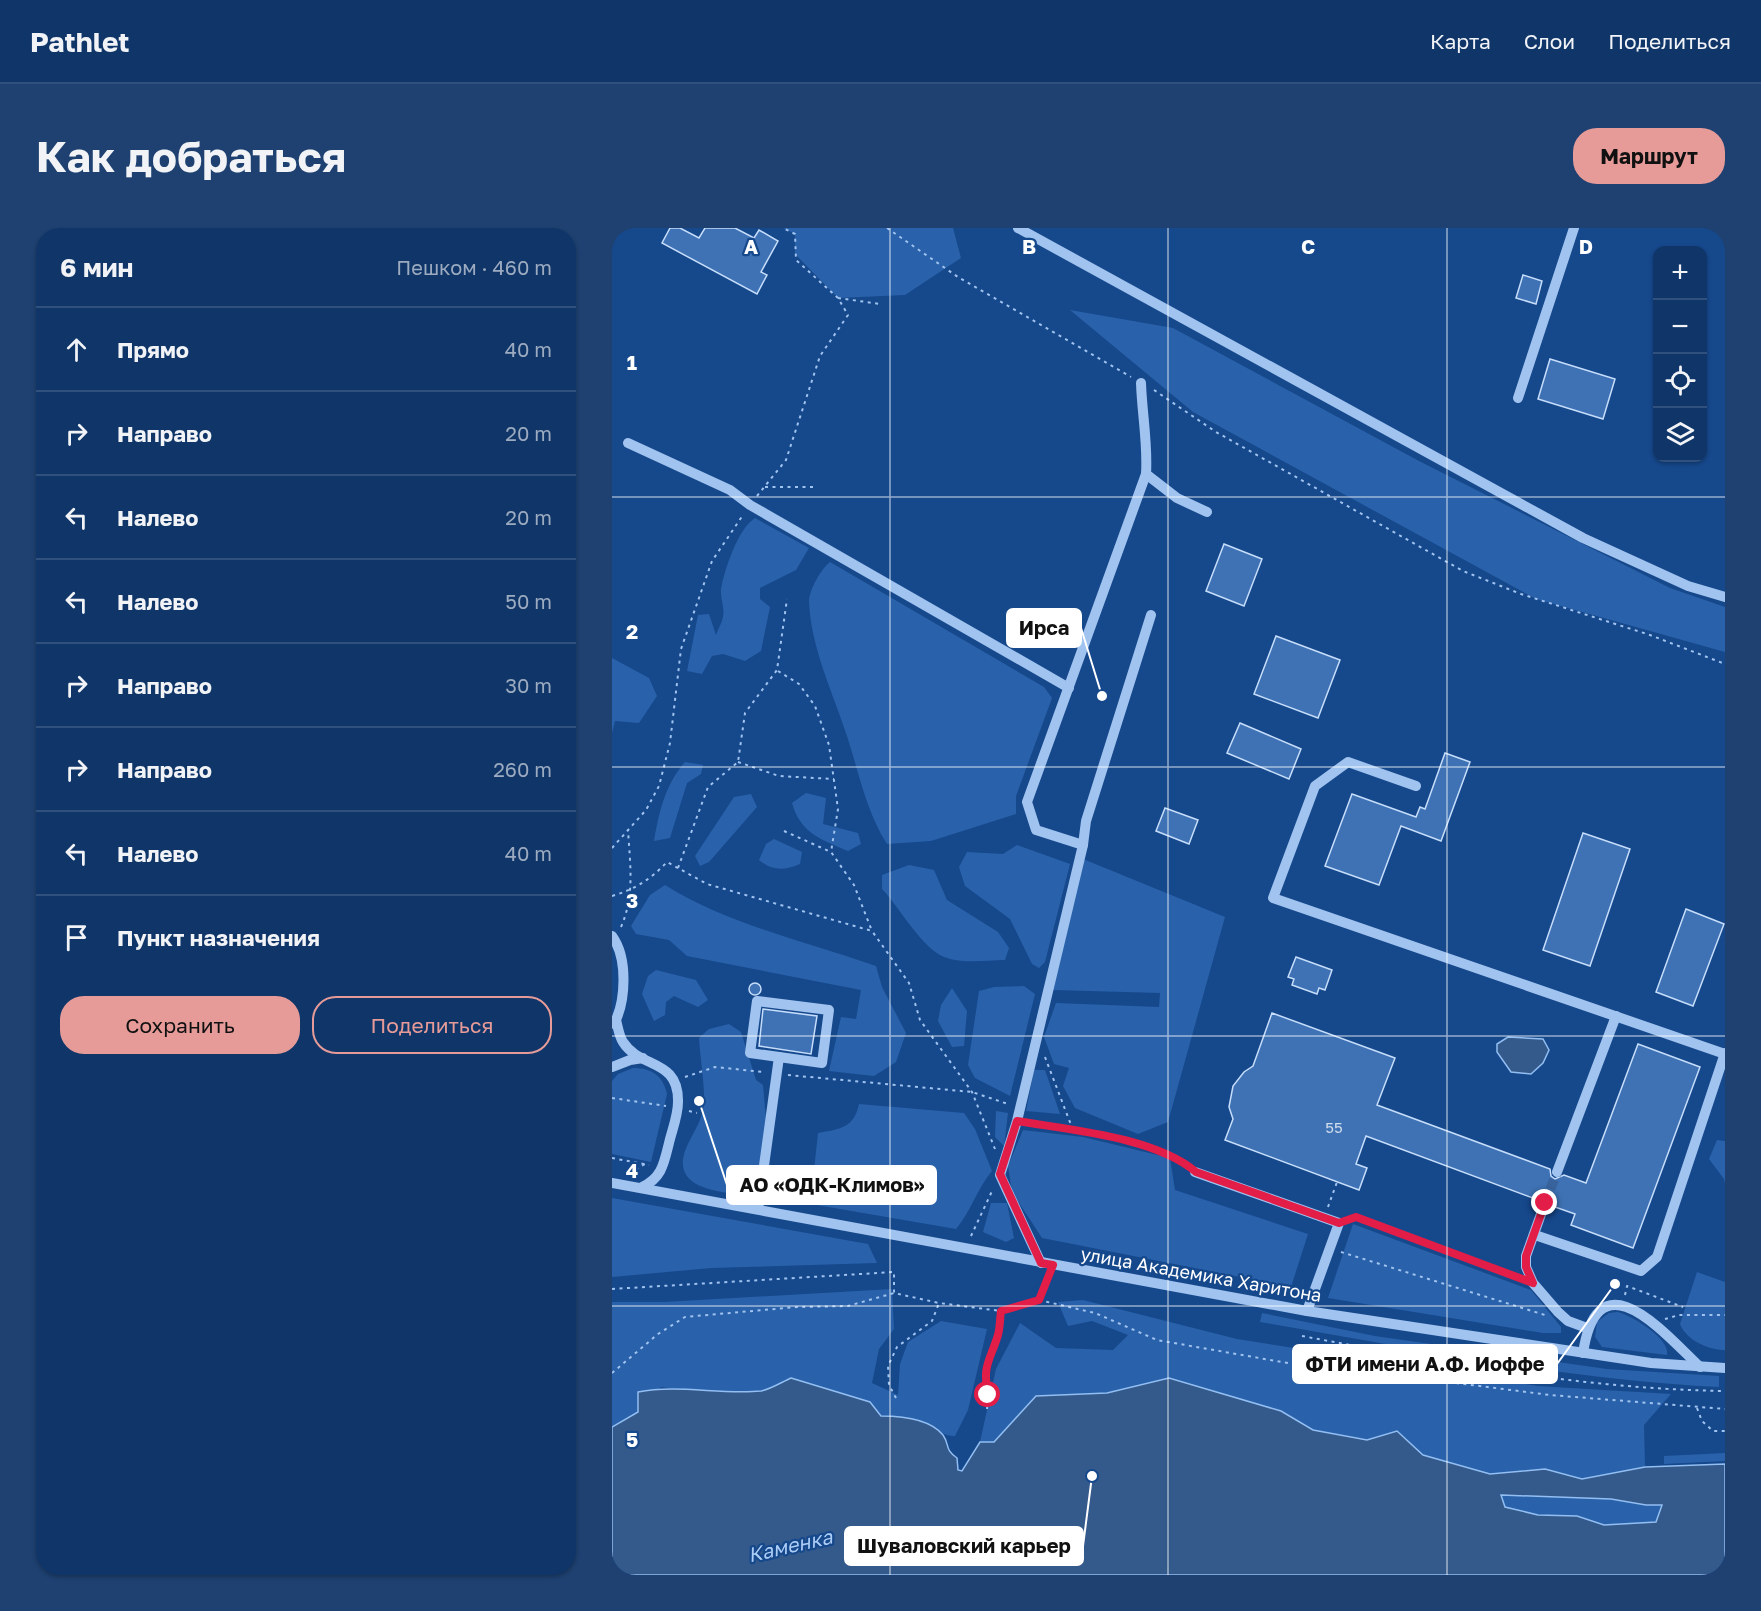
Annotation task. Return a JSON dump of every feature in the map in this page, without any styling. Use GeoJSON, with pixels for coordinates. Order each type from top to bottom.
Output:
{"type":"FeatureCollection","features":[{"type":"Feature","properties":{"kind":"street"},"geometry":{"type":"LineString","coordinates":[[1018,228],[1583,538],[1688,586],[1725,597]]}},
{"type":"Feature","properties":{"kind":"street"},"geometry":{"type":"LineString","coordinates":[[1518,398],[1574,228]]}},
{"type":"Feature","properties":{"kind":"street"},"geometry":{"type":"LineString","coordinates":[[1083,845],[1036,830],[1027,802],[1146,474],[1148,449],[1142,420],[1141,383]]}},
{"type":"Feature","properties":{"kind":"street"},"geometry":{"type":"LineString","coordinates":[[628,443],[730,490],[750,505],[1069,688]]}},
{"type":"Feature","properties":{"kind":"street"},"geometry":{"type":"LineString","coordinates":[[1146,474],[1177,498],[1207,512]]}},
{"type":"Feature","properties":{"kind":"street"},"geometry":{"type":"LineString","coordinates":[[1047,1264],[1000,1174],[1021,1108],[1083,845],[1086,821],[1151,615]]}},
{"type":"Feature","properties":{"kind":"street"},"geometry":{"type":"LineString","coordinates":[[1416,786],[1348,762],[1315,786],[1273,898],[1725,1054],[1657,1257],[1641,1271],[1535,1235]]}},
{"type":"Feature","properties":{"kind":"street"},"geometry":{"type":"LineString","coordinates":[[616,932],[622,965],[614,1024],[623,1043],[643,1058],[660,1066],[674,1082],[678,1094],[677,1108],[662,1171],[653,1181],[641,1187]]}},
{"type":"Feature","properties":{"kind":"street"},"geometry":{"type":"LineString","coordinates":[[757,1001],[829,1010],[822,1063],[779,1057],[750,1053],[757,1001]]}},
{"type":"Feature","properties":{"kind":"street"},"geometry":{"type":"LineString","coordinates":[[1557,1172],[1616,1016]]}},
{"type":"Feature","properties":{"kind":"street"},"geometry":{"type":"LineString","coordinates":[[758,1209],[779,1057]]}},
{"type":"Feature","properties":{"kind":"street"},"geometry":{"type":"LineString","coordinates":[[612,1067],[643,1058]]}},
{"type":"Feature","properties":{"kind":"street"},"geometry":{"type":"LineString","coordinates":[[662,1171],[666,1183],[675,1193]]}},
{"type":"Feature","properties":{"kind":"street"},"geometry":{"type":"LineString","coordinates":[[1196,1172],[1339,1223],[1307,1311]]}},
{"type":"Feature","properties":{"kind":"street","name":"улица Академика Харитона"},"geometry":{"type":"LineString","coordinates":[[612,1183],[1307,1311],[1583,1353],[1725,1368]]}},
{"type":"Feature","properties":{"kind":"street"},"geometry":{"type":"LineString","coordinates":[[1545,1203],[1526,1256],[1526,1267],[1533,1283],[1568,1321],[1587,1328]]}},
{"type":"Feature","properties":{"kind":"street"},"geometry":{"type":"LineString","coordinates":[[1583,1353],[1587,1328],[1593,1316],[1604,1307],[1619,1305],[1633,1310],[1652,1322],[1700,1367]]}},
{"type":"Feature","properties":{"kind":"path"},"geometry":{"type":"LineString","coordinates":[[612,848],[646,810],[659,786],[670,743],[681,649],[712,561],[750,505],[786,460],[819,356],[848,315],[838,298],[807,273],[796,260],[795,234],[783,228]]}},
{"type":"Feature","properties":{"kind":"path"},"geometry":{"type":"LineString","coordinates":[[887,228],[958,277],[1141,383],[1216,432],[1463,571],[1521,594],[1650,635],[1725,664]]}},
{"type":"Feature","properties":{"kind":"path"},"geometry":{"type":"LineString","coordinates":[[838,298],[880,304]]}},
{"type":"Feature","properties":{"kind":"path"},"geometry":{"type":"LineString","coordinates":[[765,487],[815,487]]}},
{"type":"Feature","properties":{"kind":"path"},"geometry":{"type":"LineString","coordinates":[[678,868],[708,787],[738,762],[745,713],[777,670],[787,599]]}},
{"type":"Feature","properties":{"kind":"path"},"geometry":{"type":"LineString","coordinates":[[777,670],[799,684],[815,706],[829,745],[838,809],[831,852]]}},
{"type":"Feature","properties":{"kind":"path"},"geometry":{"type":"LineString","coordinates":[[738,762],[779,776],[834,779]]}},
{"type":"Feature","properties":{"kind":"path"},"geometry":{"type":"LineString","coordinates":[[616,932],[628,911],[632,890],[628,830]]}},
{"type":"Feature","properties":{"kind":"path"},"geometry":{"type":"LineString","coordinates":[[784,831],[831,852],[854,885],[872,931],[909,983],[920,1020],[972,1092],[995,1148],[1000,1174],[969,1241]]}},
{"type":"Feature","properties":{"kind":"path"},"geometry":{"type":"LineString","coordinates":[[612,896],[632,890],[652,878],[666,862],[707,884],[872,931]]}},
{"type":"Feature","properties":{"kind":"path"},"geometry":{"type":"LineString","coordinates":[[1037,1037],[1073,1130]]}},
{"type":"Feature","properties":{"kind":"path"},"geometry":{"type":"LineString","coordinates":[[674,1082],[715,1067],[972,1092],[1021,1108]]}},
{"type":"Feature","properties":{"kind":"path"},"geometry":{"type":"LineString","coordinates":[[612,1098],[697,1113]]}},
{"type":"Feature","properties":{"kind":"path"},"geometry":{"type":"LineString","coordinates":[[1017,1121],[1109,1136],[1180,1158],[1196,1172]]}},
{"type":"Feature","properties":{"kind":"path"},"geometry":{"type":"LineString","coordinates":[[612,1158],[649,1165]]}},
{"type":"Feature","properties":{"kind":"path"},"geometry":{"type":"LineString","coordinates":[[624,1174],[639,1169],[645,1164]]}},
{"type":"Feature","properties":{"kind":"path"},"geometry":{"type":"LineString","coordinates":[[1324,1218],[1337,1182]]}},
{"type":"Feature","properties":{"kind":"path"},"geometry":{"type":"LineString","coordinates":[[1339,1223],[1356,1217],[1533,1283]]}},
{"type":"Feature","properties":{"kind":"path"},"geometry":{"type":"LineString","coordinates":[[1330,1248],[1547,1316]]}},
{"type":"Feature","properties":{"kind":"path"},"geometry":{"type":"LineString","coordinates":[[1039,1300],[1047,1264]]}},
{"type":"Feature","properties":{"kind":"path"},"geometry":{"type":"LineString","coordinates":[[612,1289],[894,1272],[894,1293]]}},
{"type":"Feature","properties":{"kind":"path"},"geometry":{"type":"LineString","coordinates":[[1624,1295],[1627,1286],[1683,1307]]}},
{"type":"Feature","properties":{"kind":"path"},"geometry":{"type":"LineString","coordinates":[[612,1372],[658,1334],[685,1317],[848,1305],[894,1293],[939,1303],[1001,1311],[1039,1300],[1095,1312],[1157,1340],[1344,1373],[1401,1376],[1550,1395],[1725,1409]]}},
{"type":"Feature","properties":{"kind":"path"},"geometry":{"type":"LineString","coordinates":[[896,1398],[890,1385],[888,1366],[897,1347],[932,1321],[939,1303]]}},
{"type":"Feature","properties":{"kind":"path"},"geometry":{"type":"LineString","coordinates":[[987,1409],[988,1395],[984,1377],[989,1352],[998,1334],[1001,1311]]}},
{"type":"Feature","properties":{"kind":"path"},"geometry":{"type":"LineString","coordinates":[[1652,1322],[1679,1315],[1725,1315]]}},
{"type":"Feature","properties":{"kind":"path"},"geometry":{"type":"LineString","coordinates":[[1302,1336],[1511,1372],[1620,1387],[1725,1391]]}},
{"type":"Feature","properties":{"kind":"path"},"geometry":{"type":"LineString","coordinates":[[1697,1408],[1702,1421],[1713,1431],[1725,1431]]}},
{"type":"Feature","properties":{"kind":"shaded area"},"geometry":{"type":"Polygon","coordinates":[[[783,228],[953,228],[961,258],[905,295],[838,298],[795,254],[795,234],[783,228]]]}},
{"type":"Feature","properties":{"kind":"shaded area"},"geometry":{"type":"Polygon","coordinates":[[[1070,310],[1173,328],[1419,461],[1670,588],[1725,607],[1725,652],[1536,599],[1193,412],[1070,310]]]}},
{"type":"Feature","properties":{"kind":"shaded area"},"geometry":{"type":"Polygon","coordinates":[[[755,518],[809,548],[796,570],[760,588],[760,599],[770,607],[761,651],[745,661],[723,654],[712,656],[702,674],[687,671],[698,615],[709,614],[716,635],[723,617],[721,589],[729,560],[743,531],[755,518]]]}},
{"type":"Feature","properties":{"kind":"shaded area"},"geometry":{"type":"Polygon","coordinates":[[[830,562],[1044,687],[1052,698],[1016,796],[1016,814],[931,841],[887,844],[868,805],[814,636],[809,602],[811,592],[816,580],[830,562]]]}},
{"type":"Feature","properties":{"kind":"shaded area"},"geometry":{"type":"Polygon","coordinates":[[[612,658],[649,678],[657,696],[639,723],[615,721],[612,733],[612,658]]]}},
{"type":"Feature","properties":{"kind":"shaded area"},"geometry":{"type":"Polygon","coordinates":[[[685,762],[703,765],[701,774],[687,783],[670,838],[654,841],[664,799],[672,780],[685,762]]]}},
{"type":"Feature","properties":{"kind":"shaded area"},"geometry":{"type":"Polygon","coordinates":[[[806,793],[826,798],[823,824],[858,833],[861,844],[848,851],[821,839],[806,828],[800,822],[792,803],[806,793]]]}},
{"type":"Feature","properties":{"kind":"shaded area"},"geometry":{"type":"Polygon","coordinates":[[[751,794],[757,807],[709,862],[700,866],[695,856],[734,797],[751,794]]]}},
{"type":"Feature","properties":{"kind":"shaded area"},"geometry":{"type":"Polygon","coordinates":[[[774,839],[802,852],[800,864],[778,869],[759,860],[766,844],[774,839]]]}},
{"type":"Feature","properties":{"kind":"shaded area"},"geometry":{"type":"Polygon","coordinates":[[[1017,845],[1070,864],[1045,962],[1039,968],[1032,964],[1010,919],[965,886],[959,867],[967,852],[1003,854],[1017,845]]]}},
{"type":"Feature","properties":{"kind":"shaded area"},"geometry":{"type":"Polygon","coordinates":[[[1083,859],[1225,917],[1168,1122],[1138,1134],[1075,1108],[1063,1086],[1069,1068],[1054,1064],[1044,1037],[1056,1003],[1159,1007],[1160,993],[1053,990],[1083,859]]]}},
{"type":"Feature","properties":{"kind":"shaded area"},"geometry":{"type":"Polygon","coordinates":[[[909,865],[934,870],[947,900],[998,932],[1009,948],[1005,960],[955,960],[940,955],[924,942],[882,889],[882,875],[909,865]]]}},
{"type":"Feature","properties":{"kind":"shaded area"},"geometry":{"type":"Polygon","coordinates":[[[665,885],[741,922],[876,966],[882,987],[906,1033],[896,1062],[874,1076],[829,1071],[841,1017],[856,1019],[861,990],[687,956],[669,940],[636,934],[631,926],[650,895],[665,885]]]}},
{"type":"Feature","properties":{"kind":"shaded area"},"geometry":{"type":"Polygon","coordinates":[[[656,970],[696,980],[708,1000],[698,1007],[674,996],[666,1002],[665,1015],[654,1021],[642,994],[648,976],[656,970]]]}},
{"type":"Feature","properties":{"kind":"shaded area"},"geometry":{"type":"Polygon","coordinates":[[[1024,986],[1035,994],[1010,1096],[975,1078],[968,1065],[979,991],[994,987],[1024,986]]]}},
{"type":"Feature","properties":{"kind":"shaded area"},"geometry":{"type":"Polygon","coordinates":[[[952,988],[967,1011],[964,1046],[952,1047],[938,1021],[941,1005],[952,988]]]}},
{"type":"Feature","properties":{"kind":"shaded area"},"geometry":{"type":"Polygon","coordinates":[[[729,1024],[741,1032],[756,1080],[763,1085],[767,1130],[757,1189],[745,1196],[701,1186],[685,1174],[683,1164],[685,1151],[699,1122],[704,1103],[699,1038],[709,1029],[729,1024]]]}},
{"type":"Feature","properties":{"kind":"shaded area"},"geometry":{"type":"Polygon","coordinates":[[[633,1068],[656,1074],[663,1082],[667,1094],[651,1162],[612,1154],[612,1081],[618,1074],[633,1068]]]}},
{"type":"Feature","properties":{"kind":"shaded area"},"geometry":{"type":"Polygon","coordinates":[[[1034,1070],[1045,1070],[1060,1114],[1026,1111],[1034,1070]]]}},
{"type":"Feature","properties":{"kind":"shaded area"},"geometry":{"type":"Polygon","coordinates":[[[859,1104],[964,1113],[975,1129],[992,1171],[956,1229],[776,1198],[779,1170],[814,1170],[818,1133],[850,1123],[859,1104]]]}},
{"type":"Feature","properties":{"kind":"shaded area"},"geometry":{"type":"Polygon","coordinates":[[[996,1111],[1008,1113],[1004,1146],[995,1137],[996,1111]]]}},
{"type":"Feature","properties":{"kind":"shaded area"},"geometry":{"type":"Polygon","coordinates":[[[1023,1130],[1083,1137],[1170,1158],[1175,1190],[1308,1234],[1291,1287],[1042,1238],[1012,1192],[1008,1166],[1023,1130]]]}},
{"type":"Feature","properties":{"kind":"shaded area"},"geometry":{"type":"Polygon","coordinates":[[[1717,1140],[1725,1141],[1725,1184],[1724,1179],[1709,1159],[1717,1140]]]}},
{"type":"Feature","properties":{"kind":"shaded area"},"geometry":{"type":"Polygon","coordinates":[[[612,1198],[868,1244],[877,1263],[711,1268],[612,1277],[612,1198]]]}},
{"type":"Feature","properties":{"kind":"shaded area"},"geometry":{"type":"Polygon","coordinates":[[[991,1203],[1007,1203],[1014,1238],[1006,1242],[983,1232],[991,1203]]]}},
{"type":"Feature","properties":{"kind":"shaded area"},"geometry":{"type":"Polygon","coordinates":[[[1353,1224],[1531,1290],[1561,1327],[1561,1333],[1543,1333],[1328,1298],[1353,1224]]]}},
{"type":"Feature","properties":{"kind":"shaded area"},"geometry":{"type":"Polygon","coordinates":[[[1697,1272],[1725,1282],[1725,1350],[1698,1343],[1687,1335],[1680,1324],[1697,1272]]]}},
{"type":"Feature","properties":{"kind":"shaded area"},"geometry":{"type":"Polygon","coordinates":[[[892,1289],[894,1329],[879,1349],[872,1383],[898,1395],[900,1364],[908,1342],[941,1321],[987,1329],[968,1410],[955,1436],[946,1435],[913,1420],[880,1416],[869,1402],[791,1378],[763,1391],[687,1391],[661,1387],[638,1412],[612,1427],[612,1302],[664,1302],[892,1289]]]}},
{"type":"Feature","properties":{"kind":"shaded area"},"geometry":{"type":"Polygon","coordinates":[[[1083,1300],[1237,1339],[1538,1386],[1671,1394],[1644,1425],[1645,1467],[1582,1479],[1545,1469],[1490,1474],[1422,1455],[1397,1431],[1367,1440],[1313,1430],[1281,1411],[1169,1378],[1107,1393],[1036,1396],[994,1443],[980,1442],[996,1369],[1020,1323],[1056,1348],[1113,1350],[1128,1335],[1092,1321],[1068,1326],[1058,1302],[1083,1300]]]}},
{"type":"Feature","properties":{"kind":"shaded area"},"geometry":{"type":"Polygon","coordinates":[[[1618,1312],[1632,1318],[1657,1335],[1666,1348],[1667,1355],[1602,1347],[1595,1337],[1597,1322],[1609,1313],[1618,1312]]]}},
{"type":"Feature","properties":{"kind":"shaded area"},"geometry":{"type":"Polygon","coordinates":[[[1262,1313],[1375,1336],[1607,1369],[1719,1376],[1719,1387],[1603,1377],[1431,1352],[1260,1322],[1262,1313]]]}},
{"type":"Feature","properties":{"kind":"shaded area"},"geometry":{"type":"Polygon","coordinates":[[[1725,1453],[1725,1461],[1664,1464],[1664,1456],[1725,1453]]]}},
{"type":"Feature","properties":{"kind":"shaded area"},"geometry":{"type":"Polygon","coordinates":[[[1501,1495],[1611,1499],[1646,1505],[1662,1504],[1656,1522],[1604,1525],[1577,1516],[1538,1515],[1505,1507],[1501,1495]]]}},
{"type":"Feature","properties":{"kind":"water"},"geometry":{"type":"Polygon","coordinates":[[[1508,1037],[1543,1039],[1549,1050],[1543,1063],[1531,1074],[1511,1072],[1497,1052],[1497,1044],[1508,1037]]]}},
{"type":"Feature","properties":{"kind":"water","name":"Каменка"},"geometry":{"type":"Polygon","coordinates":[[[791,1378],[870,1402],[881,1416],[905,1418],[930,1425],[943,1435],[949,1449],[957,1458],[958,1470],[962,1471],[980,1442],[994,1442],[1036,1396],[1107,1393],[1169,1378],[1281,1411],[1313,1430],[1367,1440],[1397,1431],[1423,1455],[1490,1474],[1545,1469],[1582,1479],[1645,1467],[1725,1464],[1725,1575],[612,1575],[612,1427],[638,1412],[638,1392],[668,1389],[761,1391],[791,1378]],[[1501,1495],[1505,1507],[1538,1515],[1577,1516],[1604,1525],[1656,1522],[1662,1505],[1646,1505],[1611,1499],[1501,1495]]]}},
{"type":"Feature","properties":{"kind":"building"},"geometry":{"type":"Polygon","coordinates":[[[670,228],[680,228],[699,238],[705,228],[735,228],[754,238],[759,230],[778,241],[761,272],[767,275],[757,294],[662,243],[670,228]]]}},
{"type":"Feature","properties":{"kind":"building"},"geometry":{"type":"Polygon","coordinates":[[[1523,275],[1542,281],[1536,304],[1516,298],[1523,275]]]}},
{"type":"Feature","properties":{"kind":"building"},"geometry":{"type":"Polygon","coordinates":[[[1550,359],[1615,379],[1603,419],[1538,399],[1550,359]]]}},
{"type":"Feature","properties":{"kind":"building"},"geometry":{"type":"Polygon","coordinates":[[[1224,544],[1262,559],[1244,606],[1206,591],[1224,544]]]}},
{"type":"Feature","properties":{"kind":"building"},"geometry":{"type":"Polygon","coordinates":[[[1276,636],[1340,660],[1318,718],[1254,694],[1276,636]]]}},
{"type":"Feature","properties":{"kind":"building"},"geometry":{"type":"Polygon","coordinates":[[[1240,723],[1301,749],[1289,779],[1227,753],[1240,723]]]}},
{"type":"Feature","properties":{"kind":"building"},"geometry":{"type":"Polygon","coordinates":[[[1445,753],[1470,762],[1441,841],[1401,826],[1379,885],[1325,866],[1352,794],[1416,817],[1420,807],[1425,809],[1445,753]]]}},
{"type":"Feature","properties":{"kind":"building"},"geometry":{"type":"Polygon","coordinates":[[[1165,808],[1198,820],[1189,844],[1156,831],[1165,808]]]}},
{"type":"Feature","properties":{"kind":"building"},"geometry":{"type":"Polygon","coordinates":[[[1583,833],[1630,849],[1590,966],[1543,950],[1583,833]]]}},
{"type":"Feature","properties":{"kind":"building"},"geometry":{"type":"Polygon","coordinates":[[[1686,909],[1724,924],[1693,1006],[1656,992],[1686,909]]]}},
{"type":"Feature","properties":{"kind":"building"},"geometry":{"type":"Polygon","coordinates":[[[1296,957],[1332,970],[1325,990],[1319,988],[1317,994],[1292,985],[1294,979],[1288,977],[1296,957]]]}},
{"type":"Feature","properties":{"kind":"building"},"geometry":{"type":"Polygon","coordinates":[[[757,983],[761,989],[757,995],[753,995],[749,987],[757,983]]]}},
{"type":"Feature","properties":{"kind":"building"},"geometry":{"type":"Polygon","coordinates":[[[763,1009],[817,1016],[811,1054],[759,1046],[763,1009]]]}},
{"type":"Feature","properties":{"kind":"building"},"geometry":{"type":"Polygon","coordinates":[[[1272,1013],[1395,1058],[1377,1105],[1550,1169],[1551,1176],[1555,1179],[1564,1175],[1586,1183],[1638,1044],[1700,1067],[1633,1248],[1571,1225],[1575,1214],[1552,1206],[1548,1196],[1543,1196],[1538,1200],[1366,1136],[1356,1164],[1367,1168],[1359,1190],[1225,1140],[1233,1119],[1229,1107],[1233,1086],[1244,1072],[1253,1066],[1272,1013]]]}},
{"type":"Feature","properties":{"kind":"tunnel"},"geometry":{"type":"LineString","coordinates":[[1545,1203],[1557,1172]]}},
{"type":"Feature","properties":{"kind":"place","name":"Ирса"},"geometry":{"type":"Point","coordinates":[1102,696]}},
{"type":"Feature","properties":{"kind":"place","name":"АО «ОДК-Климов»"},"geometry":{"type":"Point","coordinates":[699,1101]}},
{"type":"Feature","properties":{"kind":"place","name":"ФТИ имени А.Ф. Иоффе"},"geometry":{"type":"Point","coordinates":[1615,1284]}},
{"type":"Feature","properties":{"kind":"place","name":"Шуваловский карьер"},"geometry":{"type":"Point","coordinates":[1092,1476]}},
{"type":"Feature","properties":{"kind":"route"},"geometry":{"type":"LineString","coordinates":[[988,1395],[984,1377],[989,1352],[998,1334],[1001,1311],[1039,1300],[1053,1265],[1041,1263],[1000,1174],[1017,1121],[1109,1136],[1180,1158],[1196,1172],[1339,1223],[1356,1217],[1533,1283],[1526,1267],[1526,1256],[1545,1203]]}}]}
